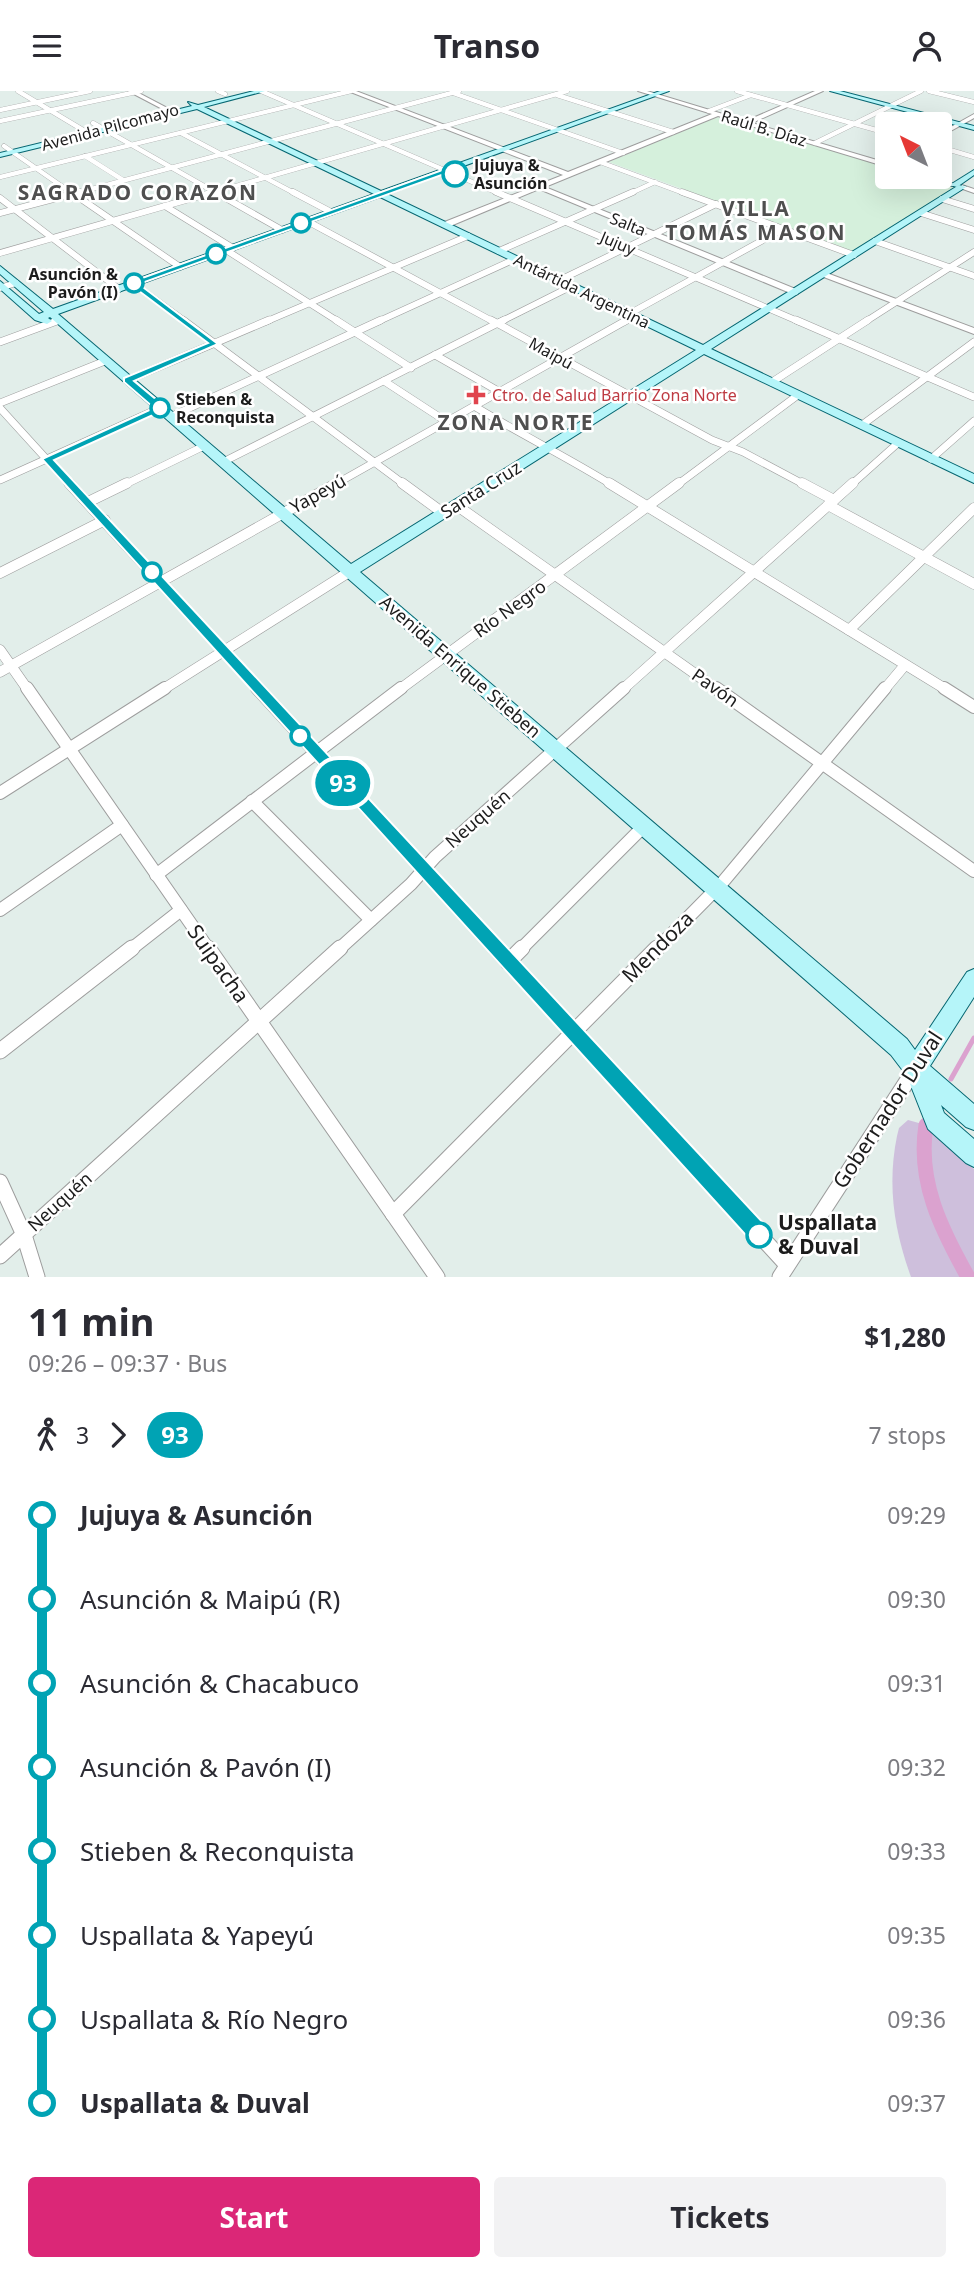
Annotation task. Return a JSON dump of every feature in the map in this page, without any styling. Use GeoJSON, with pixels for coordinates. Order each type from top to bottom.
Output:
{"type":"FeatureCollection","features":[{"type":"Feature","properties":{"kind":"main road","name":"Avenida Pilcomayo"},"geometry":{"type":"LineString","coordinates":[[193,105],[222,92],[236,91]]}},
{"type":"Feature","properties":{"kind":"main road","name":"Avenida Pilcomayo"},"geometry":{"type":"LineString","coordinates":[[2,147],[140,111],[193,105],[262,91]]}},
{"type":"Feature","properties":{"kind":"main road"},"geometry":{"type":"LineString","coordinates":[[1,287],[38,318],[54,317],[134,283],[666,91]]}},
{"type":"Feature","properties":{"kind":"main road"},"geometry":{"type":"LineString","coordinates":[[832,91],[974,128]]}},
{"type":"Feature","properties":{"kind":"main road","name":"Antártida Argentina"},"geometry":{"type":"LineString","coordinates":[[193,105],[974,479]]}},
{"type":"Feature","properties":{"kind":"main road","name":"Avenida Pilcomayo"},"geometry":{"type":"LineString","coordinates":[[0,155],[103,129],[164,108]]}},
{"type":"Feature","properties":{"kind":"main road"},"geometry":{"type":"LineString","coordinates":[[140,111],[164,108]]}},
{"type":"Feature","properties":{"kind":"main road","name":"Santa Cruz"},"geometry":{"type":"LineString","coordinates":[[349,572],[921,213],[974,172]]}},
{"type":"Feature","properties":{"kind":"main road","name":"Avenida Enrique Stieben"},"geometry":{"type":"LineString","coordinates":[[0,269],[893,1041],[915,1069],[974,1119]]}},
{"type":"Feature","properties":{"kind":"main road","name":"Gobernador Duval"},"geometry":{"type":"LineString","coordinates":[[915,1069],[974,979]]}},
{"type":"Feature","properties":{"kind":"main road","name":"Avenida Enrique Stieben"},"geometry":{"type":"LineString","coordinates":[[915,1069],[936,1121],[974,1155]]}},
{"type":"Feature","properties":{"kind":"street"},"geometry":{"type":"LineString","coordinates":[[19,92],[29,91]]}},
{"type":"Feature","properties":{"kind":"street"},"geometry":{"type":"LineString","coordinates":[[0,110],[90,91]]}},
{"type":"Feature","properties":{"kind":"street","name":"Jujuy"},"geometry":{"type":"LineString","coordinates":[[262,91],[974,397]]}},
{"type":"Feature","properties":{"kind":"street"},"geometry":{"type":"LineString","coordinates":[[0,177],[351,91],[569,175]]}},
{"type":"Feature","properties":{"kind":"street"},"geometry":{"type":"LineString","coordinates":[[0,213],[459,91]]}},
{"type":"Feature","properties":{"kind":"street"},"geometry":{"type":"LineString","coordinates":[[544,91],[673,132]]}},
{"type":"Feature","properties":{"kind":"street"},"geometry":{"type":"LineString","coordinates":[[0,253],[567,91]]}},
{"type":"Feature","properties":{"kind":"street","name":"Raúl B. Díaz"},"geometry":{"type":"LineString","coordinates":[[641,91],[875,160]]}},
{"type":"Feature","properties":{"kind":"street"},"geometry":{"type":"LineString","coordinates":[[737,91],[875,130]]}},
{"type":"Feature","properties":{"kind":"street"},"geometry":{"type":"LineString","coordinates":[[709,111],[760,91]]}},
{"type":"Feature","properties":{"kind":"street"},"geometry":{"type":"LineString","coordinates":[[746,123],[820,91]]}},
{"type":"Feature","properties":{"kind":"street"},"geometry":{"type":"LineString","coordinates":[[815,143],[921,91]]}},
{"type":"Feature","properties":{"kind":"street"},"geometry":{"type":"LineString","coordinates":[[929,91],[974,102]]}},
{"type":"Feature","properties":{"kind":"street"},"geometry":{"type":"LineString","coordinates":[[19,92],[88,133]]}},
{"type":"Feature","properties":{"kind":"street"},"geometry":{"type":"LineString","coordinates":[[0,121],[135,92],[164,108]]}},
{"type":"Feature","properties":{"kind":"street"},"geometry":{"type":"LineString","coordinates":[[449,92],[623,153]]}},
{"type":"Feature","properties":{"kind":"street"},"geometry":{"type":"LineString","coordinates":[[445,225],[718,114]]}},
{"type":"Feature","properties":{"kind":"street"},"geometry":{"type":"LineString","coordinates":[[952,128],[974,116]]}},
{"type":"Feature","properties":{"kind":"street"},"geometry":{"type":"LineString","coordinates":[[93,123],[282,230]]}},
{"type":"Feature","properties":{"kind":"street"},"geometry":{"type":"LineString","coordinates":[[181,133],[331,212]]}},
{"type":"Feature","properties":{"kind":"street"},"geometry":{"type":"LineString","coordinates":[[2,147],[37,168],[180,267]]}},
{"type":"Feature","properties":{"kind":"street"},"geometry":{"type":"LineString","coordinates":[[952,151],[974,157]]}},
{"type":"Feature","properties":{"kind":"street"},"geometry":{"type":"LineString","coordinates":[[85,156],[123,180]]}},
{"type":"Feature","properties":{"kind":"street"},"geometry":{"type":"LineString","coordinates":[[600,162],[854,255]]}},
{"type":"Feature","properties":{"kind":"street"},"geometry":{"type":"LineString","coordinates":[[499,251],[656,182]]}},
{"type":"Feature","properties":{"kind":"street"},"geometry":{"type":"LineString","coordinates":[[952,184],[974,191]]}},
{"type":"Feature","properties":{"kind":"street","name":"Salta"},"geometry":{"type":"LineString","coordinates":[[539,187],[795,292]]}},
{"type":"Feature","properties":{"kind":"street"},"geometry":{"type":"LineString","coordinates":[[0,198],[119,289]]}},
{"type":"Feature","properties":{"kind":"street"},"geometry":{"type":"LineString","coordinates":[[942,199],[974,209]]}},
{"type":"Feature","properties":{"kind":"street"},"geometry":{"type":"LineString","coordinates":[[560,280],[716,204]]}},
{"type":"Feature","properties":{"kind":"street"},"geometry":{"type":"LineString","coordinates":[[165,206],[411,367]]}},
{"type":"Feature","properties":{"kind":"street"},"geometry":{"type":"LineString","coordinates":[[921,213],[974,230]]}},
{"type":"Feature","properties":{"kind":"street","name":"Maipú"},"geometry":{"type":"LineString","coordinates":[[307,221],[729,447],[974,584]]}},
{"type":"Feature","properties":{"kind":"street","name":"Yapeyú"},"geometry":{"type":"LineString","coordinates":[[5,669],[447,422],[783,229]]}},
{"type":"Feature","properties":{"kind":"street"},"geometry":{"type":"LineString","coordinates":[[128,380],[468,236]]}},
{"type":"Feature","properties":{"kind":"street"},"geometry":{"type":"LineString","coordinates":[[875,241],[974,276]]}},
{"type":"Feature","properties":{"kind":"street"},"geometry":{"type":"LineString","coordinates":[[772,382],[974,253]]}},
{"type":"Feature","properties":{"kind":"street"},"geometry":{"type":"LineString","coordinates":[[0,480],[258,377],[515,259]]}},
{"type":"Feature","properties":{"kind":"street"},"geometry":{"type":"LineString","coordinates":[[824,274],[974,331]]}},
{"type":"Feature","properties":{"kind":"street"},"geometry":{"type":"LineString","coordinates":[[1,287],[16,283]]}},
{"type":"Feature","properties":{"kind":"street"},"geometry":{"type":"LineString","coordinates":[[134,283],[443,513]]}},
{"type":"Feature","properties":{"kind":"street"},"geometry":{"type":"LineString","coordinates":[[223,463],[572,286]]}},
{"type":"Feature","properties":{"kind":"street"},"geometry":{"type":"LineString","coordinates":[[0,342],[54,317]]}},
{"type":"Feature","properties":{"kind":"street"},"geometry":{"type":"LineString","coordinates":[[862,425],[974,342]]}},
{"type":"Feature","properties":{"kind":"street"},"geometry":{"type":"LineString","coordinates":[[435,355],[500,392]]}},
{"type":"Feature","properties":{"kind":"street"},"geometry":{"type":"LineString","coordinates":[[0,403],[105,361]]}},
{"type":"Feature","properties":{"kind":"street"},"geometry":{"type":"LineString","coordinates":[[384,381],[447,422]]}},
{"type":"Feature","properties":{"kind":"street","name":"Río Negro"},"geometry":{"type":"LineString","coordinates":[[156,875],[315,752],[798,395]]}},
{"type":"Feature","properties":{"kind":"street"},"geometry":{"type":"LineString","coordinates":[[474,406],[648,507],[974,707]]}},
{"type":"Feature","properties":{"kind":"street"},"geometry":{"type":"LineString","coordinates":[[0,408],[573,1033],[784,1271]]}},
{"type":"Feature","properties":{"kind":"street"},"geometry":{"type":"LineString","coordinates":[[931,459],[974,421]]}},
{"type":"Feature","properties":{"kind":"street","name":"Neuquén"},"geometry":{"type":"LineString","coordinates":[[0,1256],[423,870],[898,443]]}},
{"type":"Feature","properties":{"kind":"street"},"geometry":{"type":"LineString","coordinates":[[88,502],[204,446]]}},
{"type":"Feature","properties":{"kind":"street","name":"Pavón"},"geometry":{"type":"LineString","coordinates":[[456,505],[974,871]]}},
{"type":"Feature","properties":{"kind":"street"},"geometry":{"type":"LineString","coordinates":[[849,630],[974,508]]}},
{"type":"Feature","properties":{"kind":"street"},"geometry":{"type":"LineString","coordinates":[[0,573],[105,520]]}},
{"type":"Feature","properties":{"kind":"street","name":"Santa Cruz"},"geometry":{"type":"LineString","coordinates":[[0,793],[349,572]]}},
{"type":"Feature","properties":{"kind":"street","name":"Suipacha"},"geometry":{"type":"LineString","coordinates":[[0,650],[5,669],[69,750],[438,1277]]}},
{"type":"Feature","properties":{"kind":"street","name":"Mendoza"},"geometry":{"type":"LineString","coordinates":[[393,1214],[716,889],[905,665]]}},
{"type":"Feature","properties":{"kind":"street"},"geometry":{"type":"LineString","coordinates":[[252,801],[371,920]]}},
{"type":"Feature","properties":{"kind":"street"},"geometry":{"type":"LineString","coordinates":[[0,910],[122,825]]}},
{"type":"Feature","properties":{"kind":"street"},"geometry":{"type":"LineString","coordinates":[[508,962],[644,826]]}},
{"type":"Feature","properties":{"kind":"street"},"geometry":{"type":"LineString","coordinates":[[0,1051],[181,910]]}},
{"type":"Feature","properties":{"kind":"street","name":"Gobernador Duval"},"geometry":{"type":"LineString","coordinates":[[784,1271],[915,1069]]}},
{"type":"Feature","properties":{"kind":"street"},"geometry":{"type":"LineString","coordinates":[[0,1182],[23,1235],[37,1277]]}},
{"type":"Feature","properties":{"kind":"shaded area"},"geometry":{"type":"Polygon","coordinates":[[[717,117],[875,163],[875,189],[952,189],[852,251],[609,162],[717,117]]]}},
{"type":"Feature","properties":{"kind":"shaded area"},"geometry":{"type":"Polygon","coordinates":[[[908,1120],[926,1125],[974,1169],[974,1277],[911,1277],[896,1225],[893,1190],[897,1136],[899,1128],[908,1120]]]}},
{"type":"Feature","properties":{"kind":"waterway"},"geometry":{"type":"LineString","coordinates":[[951,1079],[974,1038]]}},
{"type":"Feature","properties":{"kind":"waterway"},"geometry":{"type":"LineString","coordinates":[[926,1125],[925,1166],[933,1204],[968,1277]]}},
{"type":"Feature","properties":{"kind":"bus line","name":"93"},"geometry":{"type":"LineString","coordinates":[[455,174],[447,171],[134,283],[214,344],[128,380],[160,408],[47,459],[759,1235]]}},
{"type":"Feature","properties":{"kind":"place","name":"Jujuya & Asunción"},"geometry":{"type":"Point","coordinates":[455,174]}},
{"type":"Feature","properties":{"kind":"place","name":"Asunción & Pavón (I)"},"geometry":{"type":"Point","coordinates":[134,283]}},
{"type":"Feature","properties":{"kind":"place","name":"Ctro. de Salud Barrio Zona Norte"},"geometry":{"type":"Point","coordinates":[476,395]}},
{"type":"Feature","properties":{"kind":"place","name":"Stieben & Reconquista"},"geometry":{"type":"Point","coordinates":[160,408]}},
{"type":"Feature","properties":{"kind":"place","name":"Uspallata & Duval"},"geometry":{"type":"Point","coordinates":[759,1235]}},
{"type":"Feature","properties":{"kind":"district","name":"SAGRADO CORAZÓN"},"geometry":{"type":"Point","coordinates":[138,193]}},
{"type":"Feature","properties":{"kind":"district","name":"VILLA TOMÁS MASON"},"geometry":{"type":"Point","coordinates":[756,221]}},
{"type":"Feature","properties":{"kind":"district","name":"ZONA NORTE"},"geometry":{"type":"Point","coordinates":[516,423]}}]}
